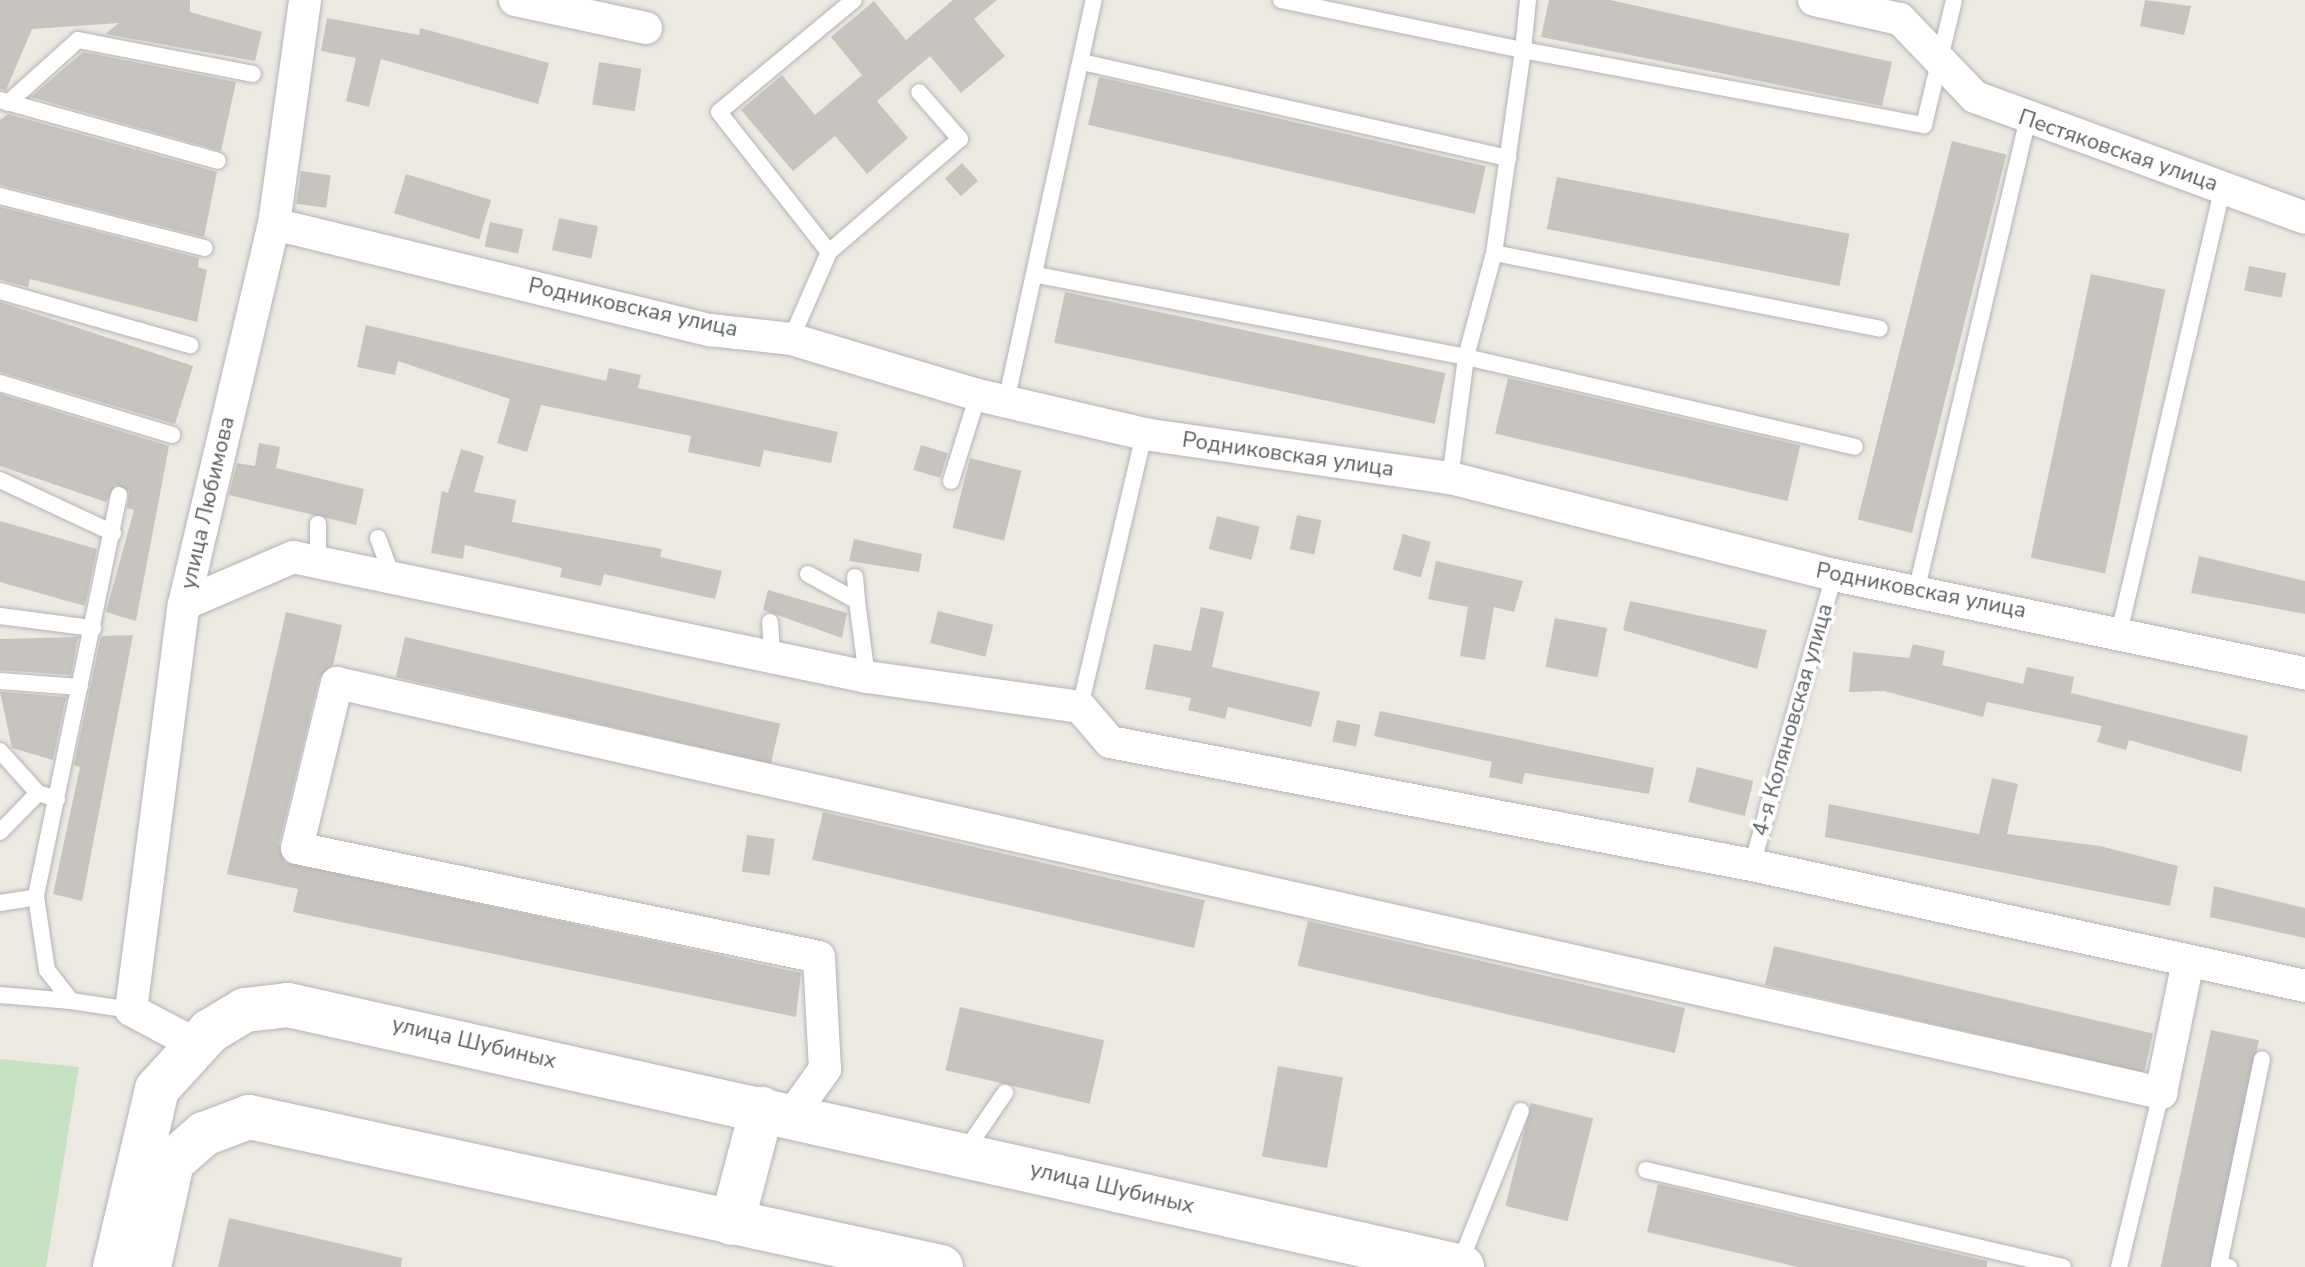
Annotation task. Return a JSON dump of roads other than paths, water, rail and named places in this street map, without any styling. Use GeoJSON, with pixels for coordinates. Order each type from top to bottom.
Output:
{"type":"FeatureCollection","features":[{"type":"Feature","properties":{"kind":"main road","name":"улица Шубиных"},"geometry":{"type":"LineString","coordinates":[[193,1043],[245,1010],[288,1005],[1460,1267]]}},
{"type":"Feature","properties":{"kind":"main road"},"geometry":{"type":"LineString","coordinates":[[115,1267],[157,1089],[193,1043]]}},
{"type":"Feature","properties":{"kind":"main road"},"geometry":{"type":"LineString","coordinates":[[732,1223],[777,1112]]}},
{"type":"Feature","properties":{"kind":"main road"},"geometry":{"type":"LineString","coordinates":[[149,1267],[172,1162],[227,1122],[276,1119],[732,1223],[941,1267]]}},
{"type":"Feature","properties":{"kind":"street","name":"улица Любимова"},"geometry":{"type":"LineString","coordinates":[[131,1010],[146,931],[184,604],[274,224],[305,0]]}},
{"type":"Feature","properties":{"kind":"street"},"geometry":{"type":"LineString","coordinates":[[515,0],[646,28]]}},
{"type":"Feature","properties":{"kind":"street","name":"Пестяковская улица"},"geometry":{"type":"LineString","coordinates":[[1814,0],[1900,19],[1940,68],[1975,97],[2028,119],[2305,218]]}},
{"type":"Feature","properties":{"kind":"street","name":"Родниковская улица"},"geometry":{"type":"LineString","coordinates":[[274,224],[710,330],[791,339],[992,399],[1144,434],[1450,478],[1834,575],[2120,629],[2305,673]]}},
{"type":"Feature","properties":{"kind":"street"},"geometry":{"type":"LineString","coordinates":[[184,604],[293,557],[771,638],[867,677],[1080,707],[1110,742],[1752,865],[2305,986]]}},
{"type":"Feature","properties":{"kind":"street"},"geometry":{"type":"LineString","coordinates":[[777,1112],[825,1069],[819,957],[297,848],[337,683],[2161,1093],[2188,961]]}},
{"type":"Feature","properties":{"kind":"street"},"geometry":{"type":"LineString","coordinates":[[131,1010],[193,1043]]}},
{"type":"Feature","properties":{"kind":"lane"},"geometry":{"type":"LineString","coordinates":[[829,252],[719,112],[854,0]]}},
{"type":"Feature","properties":{"kind":"lane"},"geometry":{"type":"LineString","coordinates":[[951,481],[992,399],[1037,275],[1094,0]]}},
{"type":"Feature","properties":{"kind":"lane"},"geometry":{"type":"LineString","coordinates":[[1281,0],[1523,50],[1924,125],[1954,0]]}},
{"type":"Feature","properties":{"kind":"lane"},"geometry":{"type":"LineString","coordinates":[[1450,478],[1466,357],[1494,253],[1528,0]]}},
{"type":"Feature","properties":{"kind":"lane"},"geometry":{"type":"LineString","coordinates":[[4,102],[78,40],[253,74]]}},
{"type":"Feature","properties":{"kind":"lane"},"geometry":{"type":"LineString","coordinates":[[1082,62],[1508,158]]}},
{"type":"Feature","properties":{"kind":"lane"},"geometry":{"type":"LineString","coordinates":[[791,339],[829,252],[960,139],[919,92]]}},
{"type":"Feature","properties":{"kind":"lane"},"geometry":{"type":"LineString","coordinates":[[4,102],[218,161]]}},
{"type":"Feature","properties":{"kind":"lane"},"geometry":{"type":"LineString","coordinates":[[1916,592],[2028,119]]}},
{"type":"Feature","properties":{"kind":"lane"},"geometry":{"type":"LineString","coordinates":[[2120,629],[2223,188]]}},
{"type":"Feature","properties":{"kind":"lane"},"geometry":{"type":"LineString","coordinates":[[0,196],[204,248]]}},
{"type":"Feature","properties":{"kind":"lane"},"geometry":{"type":"LineString","coordinates":[[1494,253],[1880,329]]}},
{"type":"Feature","properties":{"kind":"lane"},"geometry":{"type":"LineString","coordinates":[[1037,275],[1466,357],[1855,447]]}},
{"type":"Feature","properties":{"kind":"lane"},"geometry":{"type":"LineString","coordinates":[[0,291],[190,345]]}},
{"type":"Feature","properties":{"kind":"lane"},"geometry":{"type":"LineString","coordinates":[[0,383],[172,435]]}},
{"type":"Feature","properties":{"kind":"lane"},"geometry":{"type":"LineString","coordinates":[[1080,707],[1144,434]]}},
{"type":"Feature","properties":{"kind":"lane"},"geometry":{"type":"LineString","coordinates":[[0,480],[113,533]]}},
{"type":"Feature","properties":{"kind":"lane"},"geometry":{"type":"LineString","coordinates":[[71,1001],[47,970],[36,897],[119,495]]}},
{"type":"Feature","properties":{"kind":"lane"},"geometry":{"type":"LineString","coordinates":[[318,524],[318,562]]}},
{"type":"Feature","properties":{"kind":"lane"},"geometry":{"type":"LineString","coordinates":[[378,538],[392,576]]}},
{"type":"Feature","properties":{"kind":"lane"},"geometry":{"type":"LineString","coordinates":[[808,574],[857,601]]}},
{"type":"Feature","properties":{"kind":"lane","name":"4-я Коляновская улица"},"geometry":{"type":"LineString","coordinates":[[1752,865],[1834,575]]}},
{"type":"Feature","properties":{"kind":"lane"},"geometry":{"type":"LineString","coordinates":[[855,577],[867,677]]}},
{"type":"Feature","properties":{"kind":"lane"},"geometry":{"type":"LineString","coordinates":[[0,616],[93,628]]}},
{"type":"Feature","properties":{"kind":"lane"},"geometry":{"type":"LineString","coordinates":[[0,681],[80,687]]}},
{"type":"Feature","properties":{"kind":"lane"},"geometry":{"type":"LineString","coordinates":[[0,751],[38,793],[57,799]]}},
{"type":"Feature","properties":{"kind":"lane"},"geometry":{"type":"LineString","coordinates":[[0,832],[38,793]]}},
{"type":"Feature","properties":{"kind":"lane"},"geometry":{"type":"LineString","coordinates":[[0,903],[36,897]]}},
{"type":"Feature","properties":{"kind":"lane"},"geometry":{"type":"LineString","coordinates":[[0,995],[131,1010]]}},
{"type":"Feature","properties":{"kind":"lane"},"geometry":{"type":"LineString","coordinates":[[2229,1267],[2219,1265],[2262,1059]]}},
{"type":"Feature","properties":{"kind":"lane"},"geometry":{"type":"LineString","coordinates":[[963,1154],[1005,1093]]}},
{"type":"Feature","properties":{"kind":"lane"},"geometry":{"type":"LineString","coordinates":[[2119,1267],[2161,1093]]}},
{"type":"Feature","properties":{"kind":"lane"},"geometry":{"type":"LineString","coordinates":[[1460,1267],[1521,1111]]}},
{"type":"Feature","properties":{"kind":"lane"},"geometry":{"type":"LineString","coordinates":[[1646,1170],[2063,1267]]}}]}
